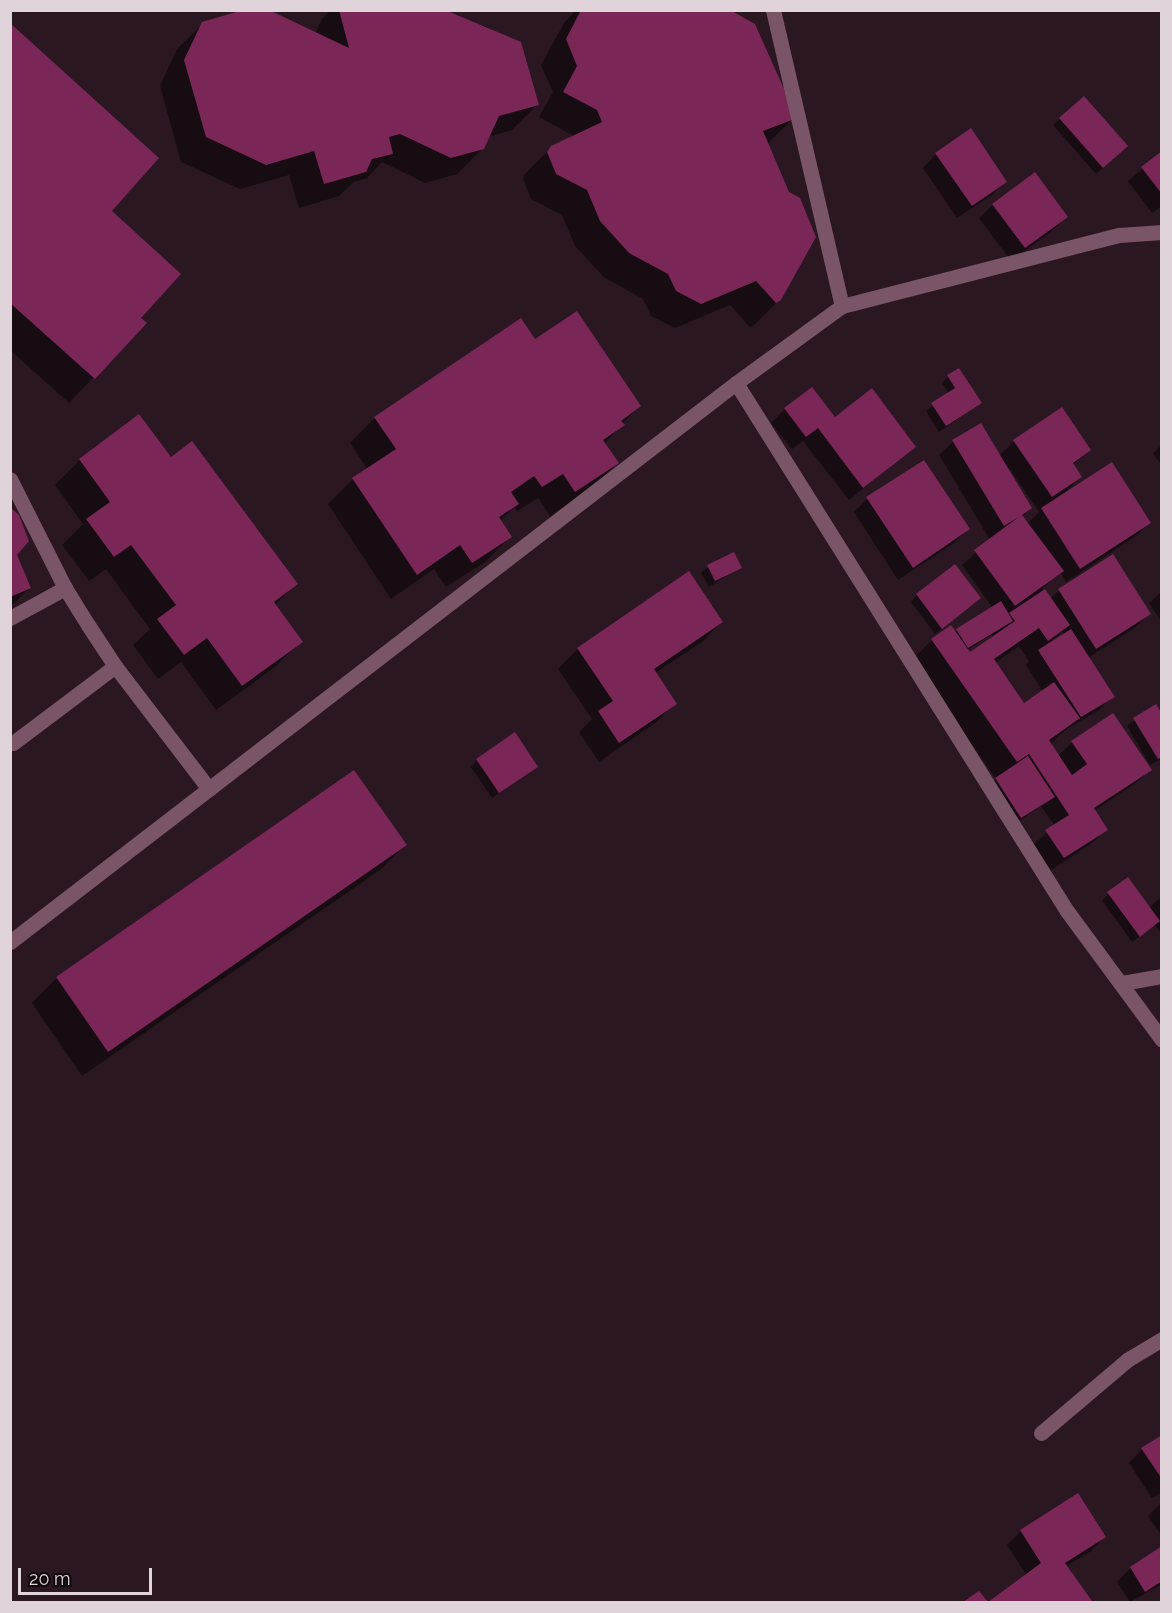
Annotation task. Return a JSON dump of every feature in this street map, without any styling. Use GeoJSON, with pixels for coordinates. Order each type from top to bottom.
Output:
{"type":"FeatureCollection","features":[{"type":"Feature","properties":{"kind":"street"},"geometry":{"type":"LineString","coordinates":[[773,10],[842,306]]}},
{"type":"Feature","properties":{"kind":"street"},"geometry":{"type":"LineString","coordinates":[[10,942],[736,383],[842,306],[1119,235],[1161,232]]}},
{"type":"Feature","properties":{"kind":"street"},"geometry":{"type":"LineString","coordinates":[[736,383],[1060,901],[1122,983],[1161,1040]]}},
{"type":"Feature","properties":{"kind":"street"},"geometry":{"type":"LineString","coordinates":[[10,479],[64,588],[115,666],[209,789]]}},
{"type":"Feature","properties":{"kind":"street"},"geometry":{"type":"LineString","coordinates":[[10,618],[64,588]]}},
{"type":"Feature","properties":{"kind":"street"},"geometry":{"type":"LineString","coordinates":[[13,743],[115,666]]}},
{"type":"Feature","properties":{"kind":"street"},"geometry":{"type":"LineString","coordinates":[[1122,983],[1161,976]]}},
{"type":"Feature","properties":{"kind":"street"},"geometry":{"type":"LineString","coordinates":[[1041,1433],[1127,1360],[1161,1340]]}},
{"type":"Feature","properties":{"kind":"building"},"geometry":{"type":"Polygon","coordinates":[[[243,10],[269,10],[349,48],[339,10],[445,10],[521,42],[539,105],[499,116],[484,149],[451,158],[400,134],[389,137],[393,154],[372,159],[366,172],[324,184],[314,151],[266,165],[206,137],[184,60],[202,22],[243,10]]]}},
{"type":"Feature","properties":{"kind":"building"},"geometry":{"type":"Polygon","coordinates":[[[581,10],[730,10],[755,24],[797,118],[763,131],[789,192],[800,198],[816,237],[781,300],[776,303],[756,281],[701,304],[676,291],[668,274],[629,253],[600,221],[587,190],[556,174],[547,152],[551,146],[602,122],[597,110],[563,92],[577,66],[566,39],[581,10]]]}},
{"type":"Feature","properties":{"kind":"building"},"geometry":{"type":"Polygon","coordinates":[[[10,23],[159,158],[112,211],[181,274],[141,318],[147,323],[95,379],[10,303],[10,23]]]}},
{"type":"Feature","properties":{"kind":"building"},"geometry":{"type":"Polygon","coordinates":[[[1084,96],[1128,146],[1103,168],[1059,118],[1084,96]]]}},
{"type":"Feature","properties":{"kind":"building"},"geometry":{"type":"Polygon","coordinates":[[[971,128],[1007,182],[972,206],[935,153],[971,128]]]}},
{"type":"Feature","properties":{"kind":"building"},"geometry":{"type":"Polygon","coordinates":[[[1162,151],[1162,194],[1141,167],[1162,151]]]}},
{"type":"Feature","properties":{"kind":"building"},"geometry":{"type":"Polygon","coordinates":[[[1035,172],[1068,217],[1025,248],[992,204],[1035,172]]]}},
{"type":"Feature","properties":{"kind":"building"},"geometry":{"type":"Polygon","coordinates":[[[577,311],[641,406],[621,421],[625,425],[603,440],[619,463],[575,492],[563,474],[542,487],[534,476],[511,492],[519,504],[499,517],[512,537],[472,563],[460,545],[417,575],[352,478],[396,449],[374,417],[521,318],[535,339],[577,311]]]}},
{"type":"Feature","properties":{"kind":"building"},"geometry":{"type":"Polygon","coordinates":[[[959,368],[982,403],[946,426],[931,403],[955,388],[947,375],[959,368]]]}},
{"type":"Feature","properties":{"kind":"building"},"geometry":{"type":"Polygon","coordinates":[[[812,387],[835,417],[872,388],[916,447],[863,488],[818,428],[806,437],[784,408],[812,387]]]}},
{"type":"Feature","properties":{"kind":"building"},"geometry":{"type":"Polygon","coordinates":[[[1062,407],[1091,450],[1073,463],[1082,477],[1052,497],[1013,440],[1062,407]]]}},
{"type":"Feature","properties":{"kind":"building"},"geometry":{"type":"Polygon","coordinates":[[[139,414],[171,457],[192,441],[298,584],[274,602],[303,642],[242,686],[207,638],[184,655],[157,619],[176,605],[131,545],[114,557],[86,519],[110,502],[79,459],[139,414]]]}},
{"type":"Feature","properties":{"kind":"building"},"geometry":{"type":"Polygon","coordinates":[[[981,423],[1032,508],[1022,515],[1064,571],[1015,606],[974,550],[1020,516],[1004,526],[952,440],[981,423]]]}},
{"type":"Feature","properties":{"kind":"building"},"geometry":{"type":"Polygon","coordinates":[[[924,460],[970,529],[913,568],[866,497],[924,460]]]}},
{"type":"Feature","properties":{"kind":"building"},"geometry":{"type":"Polygon","coordinates":[[[1112,462],[1151,523],[1080,569],[1041,508],[1112,462]]]}},
{"type":"Feature","properties":{"kind":"building"},"geometry":{"type":"Polygon","coordinates":[[[10,507],[19,515],[29,541],[17,555],[31,588],[10,597],[10,507]]]}},
{"type":"Feature","properties":{"kind":"building"},"geometry":{"type":"Polygon","coordinates":[[[734,552],[742,568],[715,581],[707,565],[734,552]]]}},
{"type":"Feature","properties":{"kind":"building"},"geometry":{"type":"Polygon","coordinates":[[[1113,554],[1151,614],[1096,649],[1058,589],[1113,554]]]}},
{"type":"Feature","properties":{"kind":"building"},"geometry":{"type":"Polygon","coordinates":[[[955,564],[981,598],[942,629],[916,594],[955,564]]]}},
{"type":"Feature","properties":{"kind":"building"},"geometry":{"type":"Polygon","coordinates":[[[689,571],[723,622],[654,669],[677,704],[619,743],[598,711],[613,701],[577,648],[689,571]]]}},
{"type":"Feature","properties":{"kind":"building"},"geometry":{"type":"Polygon","coordinates":[[[1045,589],[1070,625],[1048,641],[1039,628],[994,659],[1024,703],[1054,682],[1080,718],[1049,740],[1072,775],[1087,764],[1071,741],[1113,713],[1152,770],[1094,808],[1108,830],[1064,858],[1045,830],[1069,815],[1029,754],[1017,762],[931,639],[951,625],[970,652],[1015,621],[1009,613],[1045,589]]]}},
{"type":"Feature","properties":{"kind":"building"},"geometry":{"type":"Polygon","coordinates":[[[1001,601],[1013,621],[968,648],[956,629],[1001,601]]]}},
{"type":"Feature","properties":{"kind":"building"},"geometry":{"type":"Polygon","coordinates":[[[1071,629],[1115,697],[1081,717],[1038,650],[1071,629]]]}},
{"type":"Feature","properties":{"kind":"building"},"geometry":{"type":"Polygon","coordinates":[[[1156,704],[1162,714],[1162,757],[1158,759],[1133,718],[1156,704]]]}},
{"type":"Feature","properties":{"kind":"building"},"geometry":{"type":"Polygon","coordinates":[[[515,732],[538,767],[499,793],[476,759],[515,732]]]}},
{"type":"Feature","properties":{"kind":"building"},"geometry":{"type":"Polygon","coordinates":[[[1028,756],[1055,797],[1021,818],[995,778],[1028,756]]]}},
{"type":"Feature","properties":{"kind":"building"},"geometry":{"type":"Polygon","coordinates":[[[354,770],[407,845],[108,1052],[56,977],[354,770]]]}},
{"type":"Feature","properties":{"kind":"building"},"geometry":{"type":"Polygon","coordinates":[[[1128,877],[1160,921],[1140,937],[1107,892],[1128,877]]]}},
{"type":"Feature","properties":{"kind":"building"},"geometry":{"type":"Polygon","coordinates":[[[1162,1435],[1162,1479],[1141,1448],[1162,1435]]]}},
{"type":"Feature","properties":{"kind":"building"},"geometry":{"type":"Polygon","coordinates":[[[1078,1493],[1106,1537],[1065,1563],[1092,1601],[988,1602],[1041,1563],[1020,1530],[1078,1493]]]}},
{"type":"Feature","properties":{"kind":"building"},"geometry":{"type":"Polygon","coordinates":[[[1162,1546],[1162,1581],[1145,1592],[1130,1567],[1162,1546]]]}},
{"type":"Feature","properties":{"kind":"building"},"geometry":{"type":"Polygon","coordinates":[[[979,1591],[988,1602],[963,1602],[979,1591]]]}}]}
